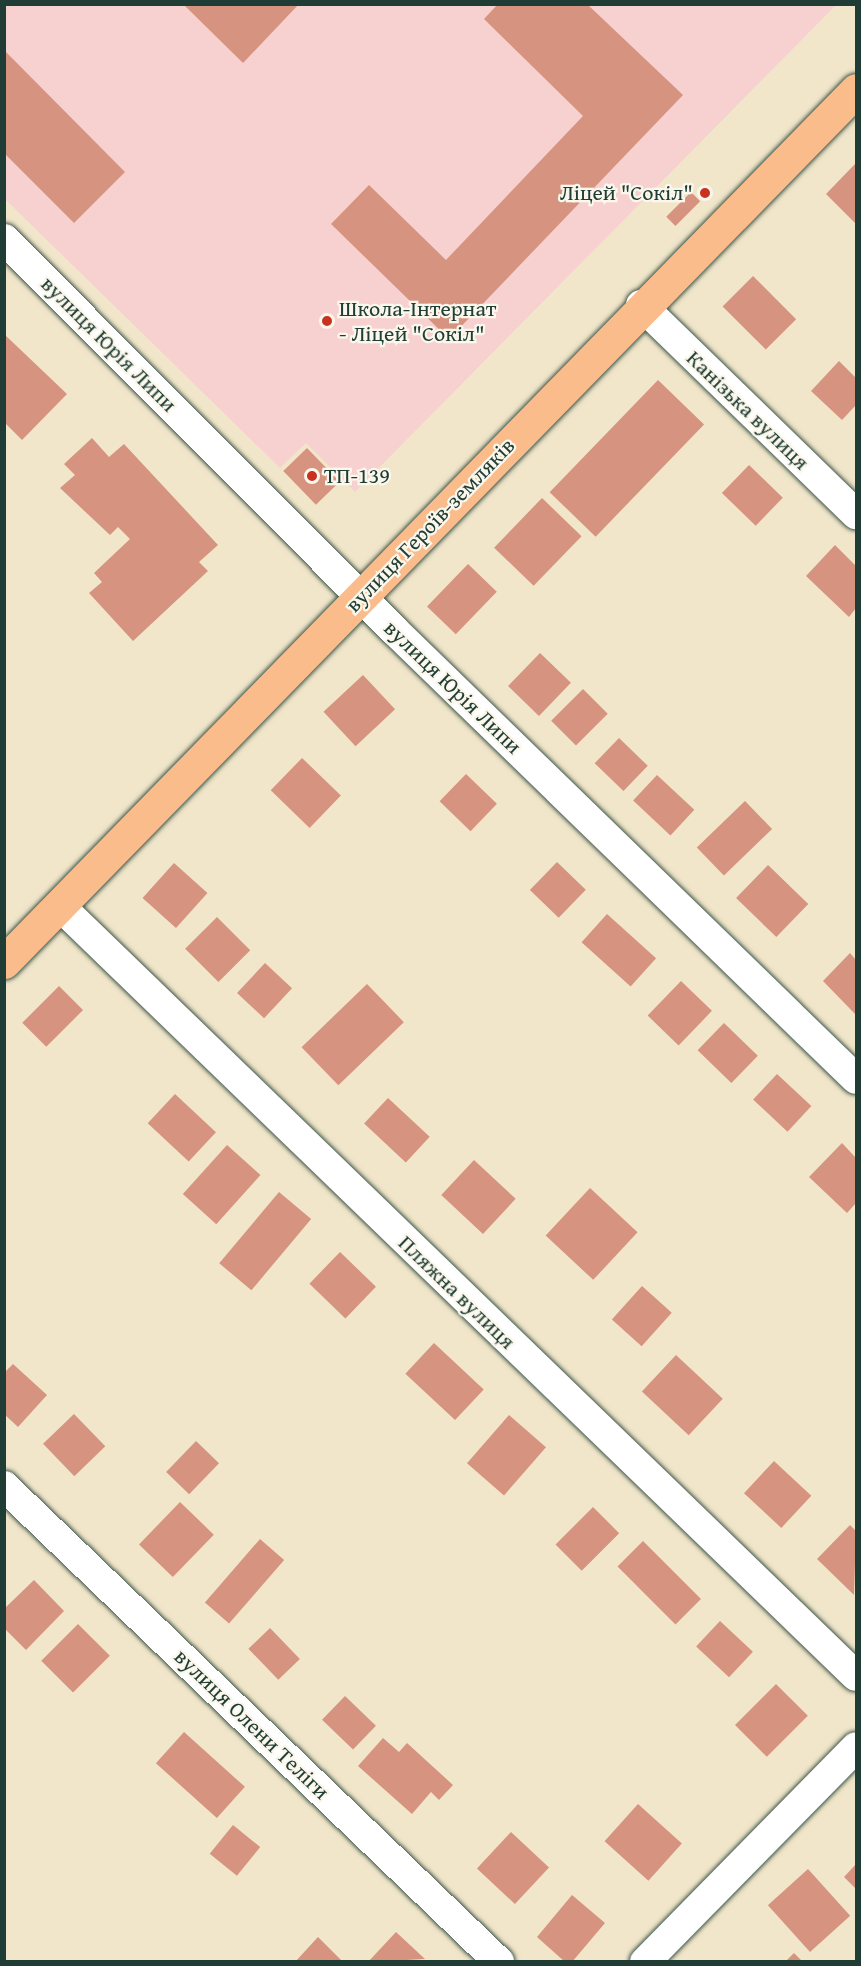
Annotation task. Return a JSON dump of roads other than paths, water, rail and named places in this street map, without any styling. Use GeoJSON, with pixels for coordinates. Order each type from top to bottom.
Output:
{"type":"FeatureCollection","features":[{"type":"Feature","properties":{"kind":"main road","name":"вулиця Героїв-земляків"},"geometry":{"type":"LineString","coordinates":[[4,962],[642,305],[856,90]]}},
{"type":"Feature","properties":{"kind":"street","name":"вулиця Юрія Липи"},"geometry":{"type":"LineString","coordinates":[[4,239],[361,596],[856,1079]]}},
{"type":"Feature","properties":{"kind":"street","name":"Канізька вулиця"},"geometry":{"type":"LineString","coordinates":[[642,305],[856,514]]}},
{"type":"Feature","properties":{"kind":"street","name":"Пляжна вулиця"},"geometry":{"type":"LineString","coordinates":[[60,906],[856,1676]]}},
{"type":"Feature","properties":{"kind":"street","name":"вулиця Олени Теліги"},"geometry":{"type":"LineString","coordinates":[[4,1486],[499,1962]]}},
{"type":"Feature","properties":{"kind":"street"},"geometry":{"type":"LineString","coordinates":[[645,1962],[856,1747]]}},
{"type":"Feature","properties":{"kind":"place","name":"Ліцей \"Сокіл\""},"geometry":{"type":"Point","coordinates":[705,193]}},
{"type":"Feature","properties":{"kind":"place","name":"Школа-Інтернат - Ліцей \"Сокіл\""},"geometry":{"type":"Point","coordinates":[327,321]}},
{"type":"Feature","properties":{"kind":"place","name":"ТП-139"},"geometry":{"type":"Point","coordinates":[312,476]}}]}
